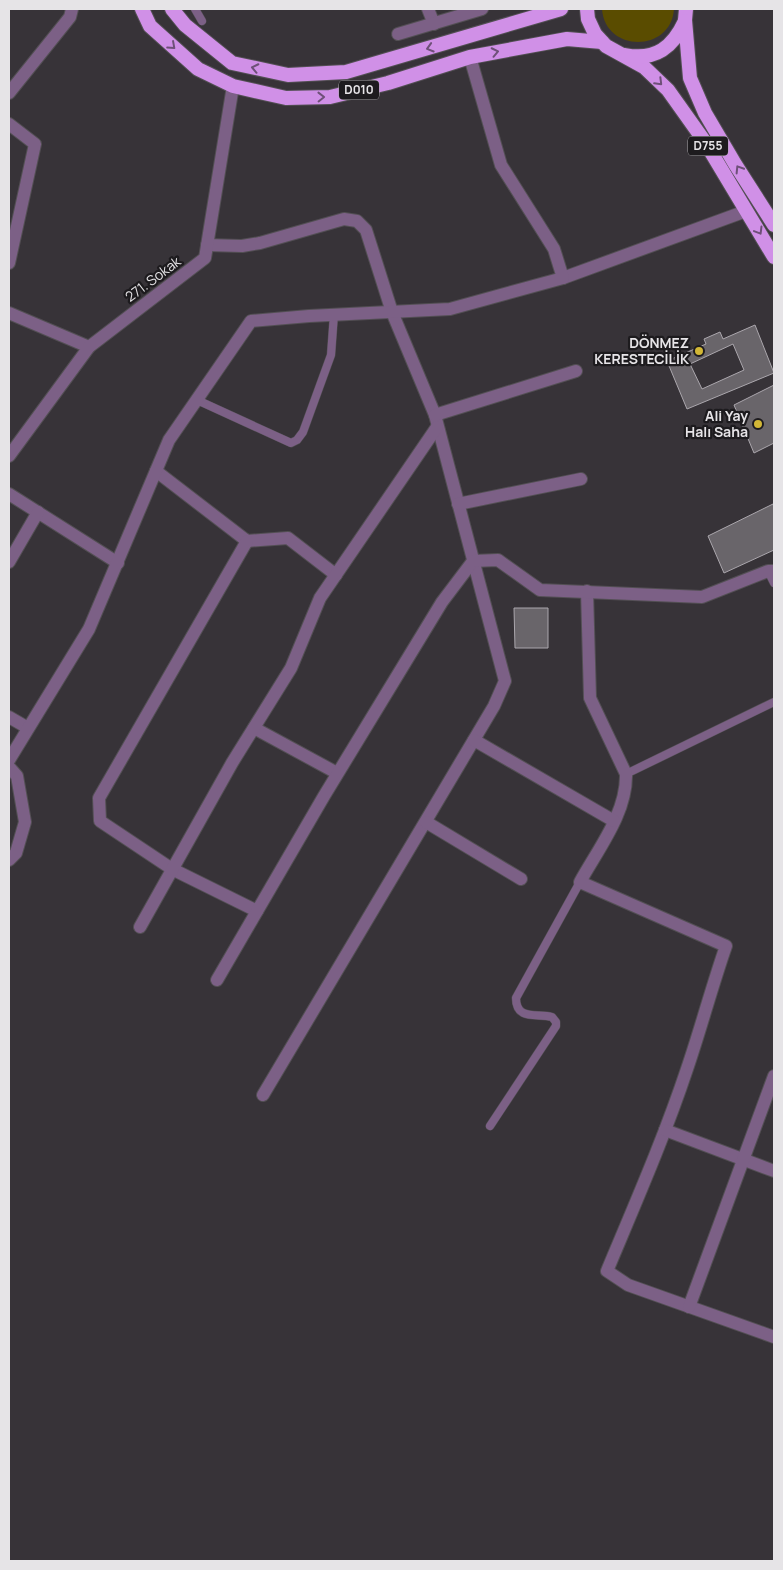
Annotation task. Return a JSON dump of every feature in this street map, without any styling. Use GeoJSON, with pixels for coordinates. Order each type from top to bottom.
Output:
{"type":"FeatureCollection","features":[{"type":"Feature","properties":{"kind":"highway","name":"D010"},"geometry":{"type":"LineString","coordinates":[[142,9],[150,26],[198,69],[233,86],[286,98],[330,97],[388,83],[470,57],[567,39],[602,42]]}},
{"type":"Feature","properties":{"kind":"highway","name":"D010"},"geometry":{"type":"LineString","coordinates":[[172,9],[185,25],[232,63],[288,76],[346,72],[561,9]]}},
{"type":"Feature","properties":{"kind":"highway","name":"D010"},"geometry":{"type":"LineString","coordinates":[[587,9],[588,19],[595,34],[602,42],[620,54],[636,57],[652,55],[666,48],[678,36],[686,14]]}},
{"type":"Feature","properties":{"kind":"highway","name":"D755"},"geometry":{"type":"LineString","coordinates":[[686,14],[690,78],[705,113],[774,225]]}},
{"type":"Feature","properties":{"kind":"highway","name":"D755"},"geometry":{"type":"LineString","coordinates":[[620,54],[644,67],[668,90],[705,142],[774,257]]}},
{"type":"Feature","properties":{"kind":"street"},"geometry":{"type":"LineString","coordinates":[[9,93],[70,17],[72,9]]}},
{"type":"Feature","properties":{"kind":"street"},"geometry":{"type":"LineString","coordinates":[[428,9],[434,24]]}},
{"type":"Feature","properties":{"kind":"street"},"geometry":{"type":"LineString","coordinates":[[398,34],[482,9]]}},
{"type":"Feature","properties":{"kind":"street"},"geometry":{"type":"LineString","coordinates":[[470,57],[501,165],[554,249],[563,278]]}},
{"type":"Feature","properties":{"kind":"street","name":"271. Sokak"},"geometry":{"type":"LineString","coordinates":[[9,456],[89,347],[205,258],[233,86]]}},
{"type":"Feature","properties":{"kind":"street"},"geometry":{"type":"LineString","coordinates":[[9,124],[35,144],[9,263]]}},
{"type":"Feature","properties":{"kind":"street"},"geometry":{"type":"LineString","coordinates":[[9,760],[89,629],[169,440],[252,321],[334,314],[450,309],[563,278],[746,210]]}},
{"type":"Feature","properties":{"kind":"street"},"geometry":{"type":"LineString","coordinates":[[207,245],[242,246],[260,243],[344,219],[351,219],[366,230],[392,312],[436,421],[505,681],[494,706],[263,1095]]}},
{"type":"Feature","properties":{"kind":"street"},"geometry":{"type":"LineString","coordinates":[[9,313],[89,347]]}},
{"type":"Feature","properties":{"kind":"street"},"geometry":{"type":"LineString","coordinates":[[140,927],[232,762],[291,668],[320,598],[436,421],[576,371]]}},
{"type":"Feature","properties":{"kind":"street"},"geometry":{"type":"LineString","coordinates":[[156,471],[247,541],[288,538],[336,575]]}},
{"type":"Feature","properties":{"kind":"street"},"geometry":{"type":"LineString","coordinates":[[458,504],[581,479]]}},
{"type":"Feature","properties":{"kind":"street"},"geometry":{"type":"LineString","coordinates":[[9,494],[118,563]]}},
{"type":"Feature","properties":{"kind":"street"},"geometry":{"type":"LineString","coordinates":[[9,562],[38,512]]}},
{"type":"Feature","properties":{"kind":"street"},"geometry":{"type":"LineString","coordinates":[[247,541],[99,798],[100,821],[172,869],[257,911]]}},
{"type":"Feature","properties":{"kind":"street"},"geometry":{"type":"LineString","coordinates":[[473,561],[498,560],[540,590],[702,597],[771,571]]}},
{"type":"Feature","properties":{"kind":"street"},"geometry":{"type":"LineString","coordinates":[[217,980],[337,774],[442,602],[473,561]]}},
{"type":"Feature","properties":{"kind":"street"},"geometry":{"type":"LineString","coordinates":[[587,592],[590,698],[626,774],[624,797],[614,821],[580,882],[726,946],[687,1069],[665,1130],[607,1271],[628,1285],[774,1337]]}},
{"type":"Feature","properties":{"kind":"street"},"geometry":{"type":"LineString","coordinates":[[9,717],[28,728]]}},
{"type":"Feature","properties":{"kind":"street"},"geometry":{"type":"LineString","coordinates":[[254,728],[337,774]]}},
{"type":"Feature","properties":{"kind":"street"},"geometry":{"type":"LineString","coordinates":[[474,740],[614,821]]}},
{"type":"Feature","properties":{"kind":"street"},"geometry":{"type":"LineString","coordinates":[[9,767],[17,776],[25,822],[16,853],[9,860]]}},
{"type":"Feature","properties":{"kind":"street"},"geometry":{"type":"LineString","coordinates":[[426,822],[521,879]]}},
{"type":"Feature","properties":{"kind":"street"},"geometry":{"type":"LineString","coordinates":[[689,1307],[774,1076]]}},
{"type":"Feature","properties":{"kind":"street"},"geometry":{"type":"LineString","coordinates":[[665,1130],[774,1171]]}},
{"type":"Feature","properties":{"kind":"lane"},"geometry":{"type":"LineString","coordinates":[[195,9],[202,21]]}},
{"type":"Feature","properties":{"kind":"lane"},"geometry":{"type":"LineString","coordinates":[[197,400],[291,443],[297,440],[303,432],[331,355],[334,314]]}},
{"type":"Feature","properties":{"kind":"lane"},"geometry":{"type":"LineString","coordinates":[[771,571],[774,583]]}},
{"type":"Feature","properties":{"kind":"lane"},"geometry":{"type":"LineString","coordinates":[[626,774],[774,702]]}},
{"type":"Feature","properties":{"kind":"lane"},"geometry":{"type":"LineString","coordinates":[[490,1126],[556,1026],[556,1022],[552,1017],[530,1015],[522,1012],[517,1005],[516,998],[580,882]]}},
{"type":"Feature","properties":{"kind":"shaded area"},"geometry":{"type":"Polygon","coordinates":[[[602,9],[674,9],[670,23],[662,34],[651,40],[638,42],[625,40],[614,34],[606,23],[602,9]]]}},
{"type":"Feature","properties":{"kind":"building"},"geometry":{"type":"Polygon","coordinates":[[[755,325],[774,373],[687,409],[667,361],[706,344],[704,339],[720,332],[723,339],[755,325]],[[733,344],[690,364],[702,389],[744,370],[733,344]]]}},
{"type":"Feature","properties":{"kind":"building","name":"Ali Yay Halı Saha"},"geometry":{"type":"Polygon","coordinates":[[[774,385],[774,443],[754,453],[734,405],[774,385]]]}},
{"type":"Feature","properties":{"kind":"building"},"geometry":{"type":"Polygon","coordinates":[[[773,504],[774,550],[724,573],[708,536],[773,504]]]}},
{"type":"Feature","properties":{"kind":"building"},"geometry":{"type":"Polygon","coordinates":[[[514,608],[548,608],[548,648],[515,648],[514,608]]]}},
{"type":"Feature","properties":{"kind":"place","name":"DÖNMEZ KERESTECİLİK"},"geometry":{"type":"Point","coordinates":[699,351]}},
{"type":"Feature","properties":{"kind":"place","name":"Ali Yay Halı Saha"},"geometry":{"type":"Point","coordinates":[758,424]}}]}
